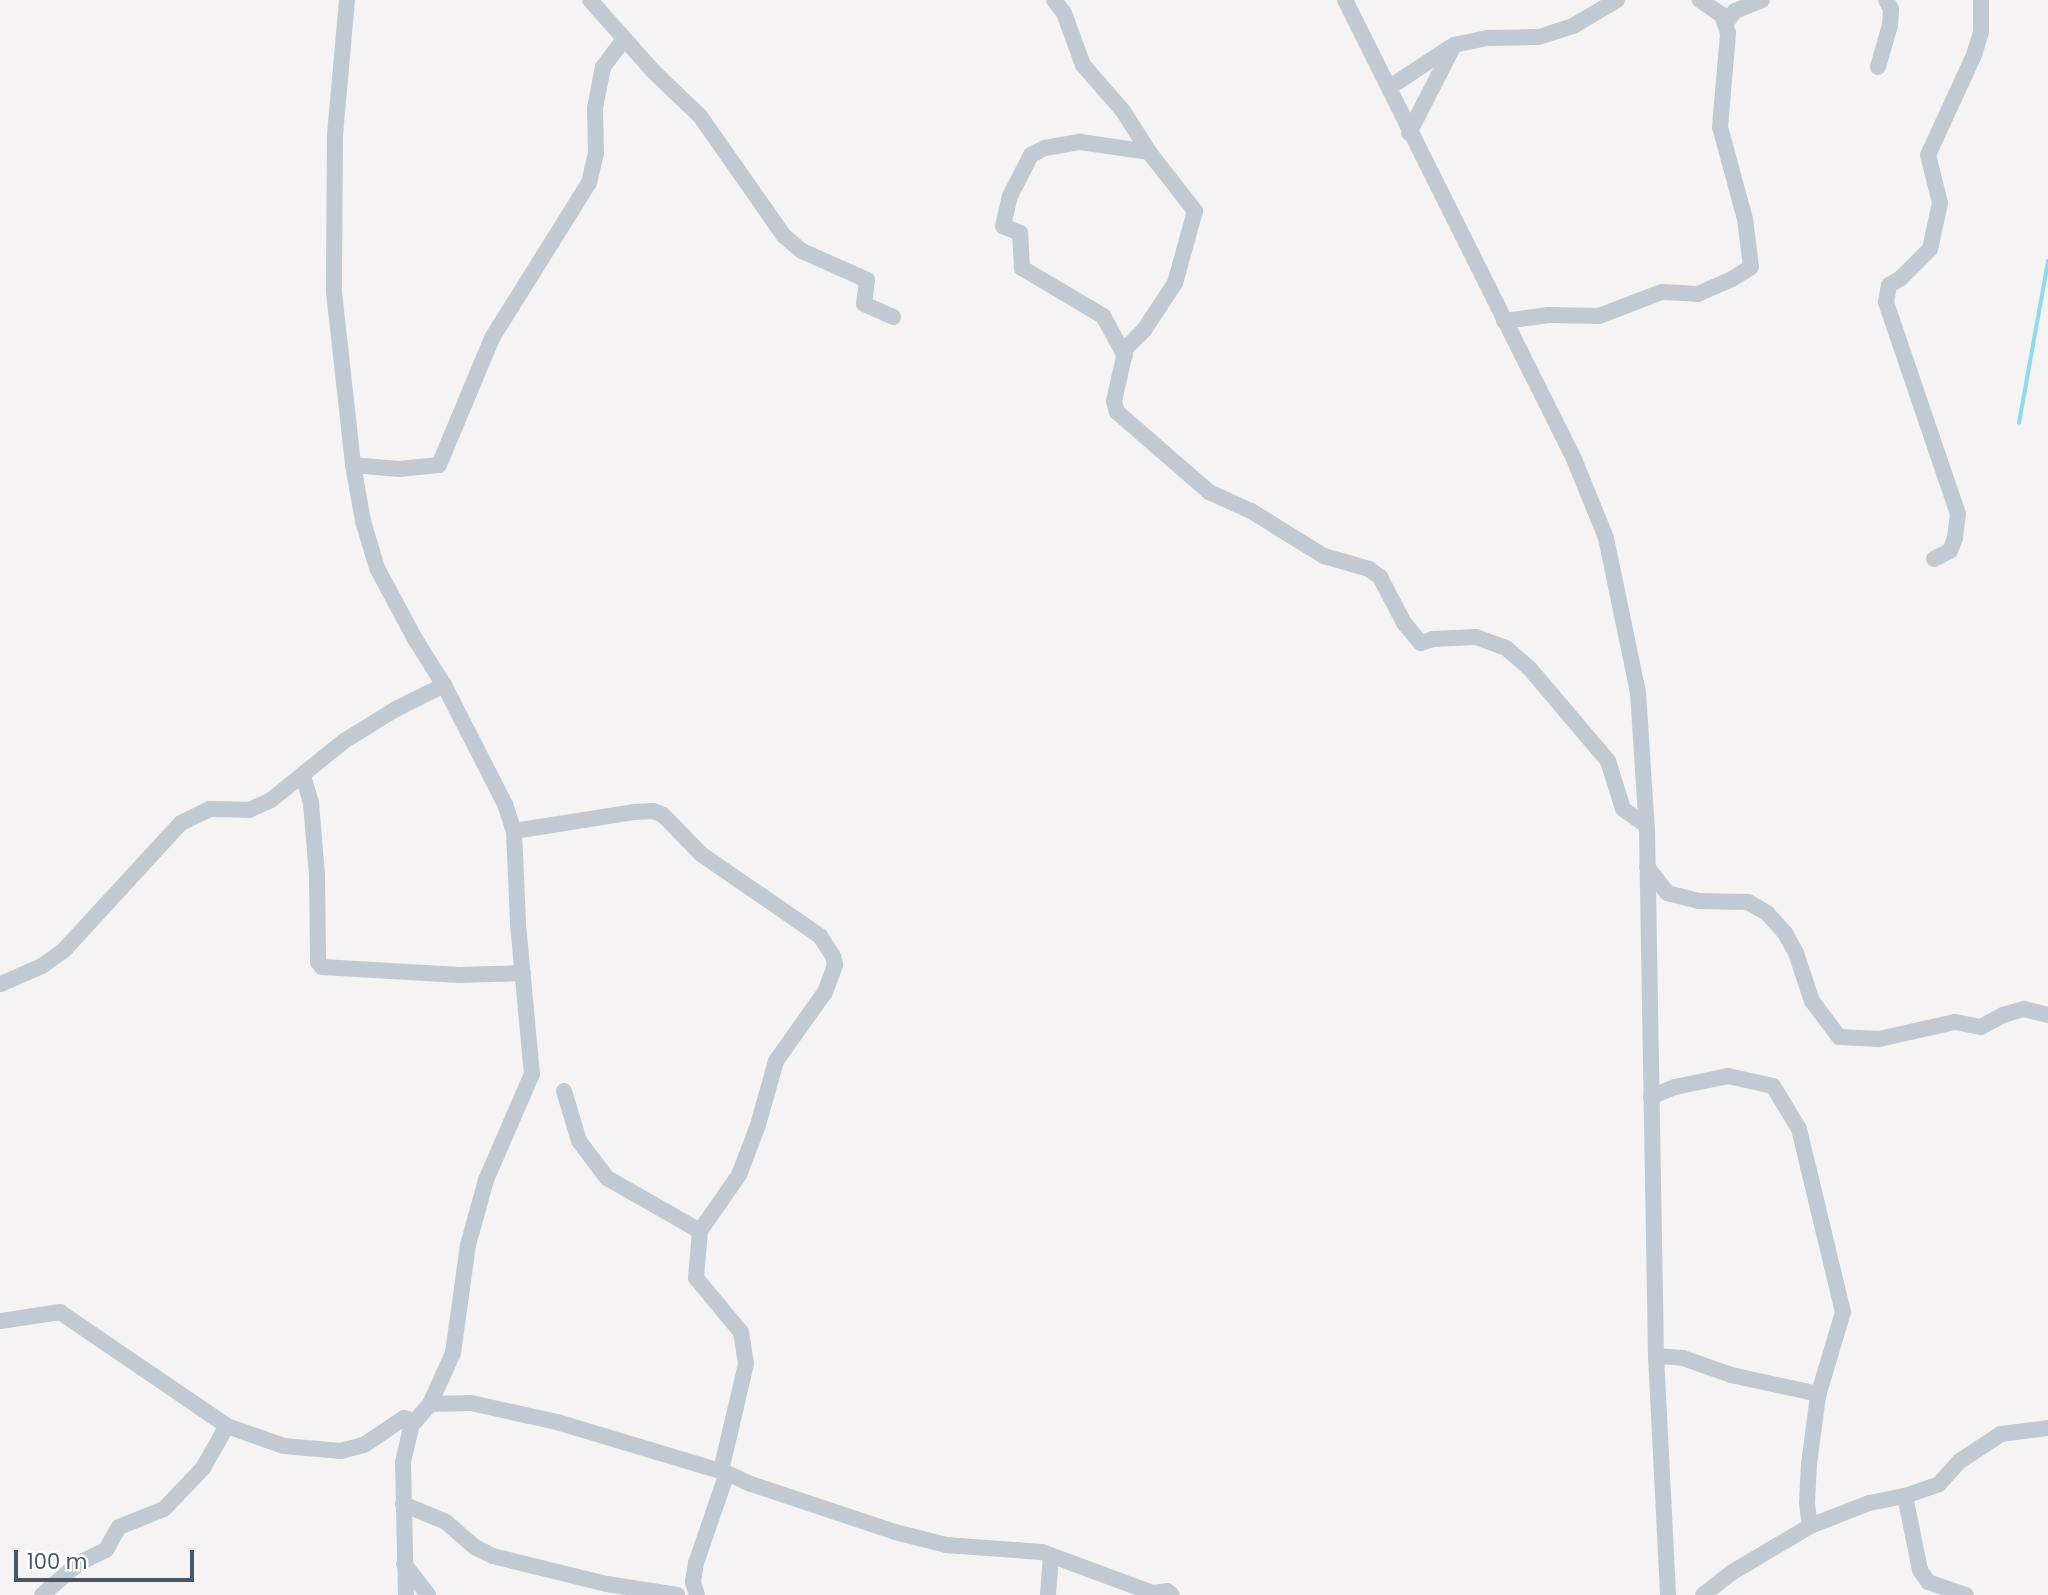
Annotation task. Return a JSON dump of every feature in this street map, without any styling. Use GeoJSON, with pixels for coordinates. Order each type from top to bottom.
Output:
{"type":"FeatureCollection","features":[{"type":"Feature","properties":{"kind":"street"},"geometry":{"type":"LineString","coordinates":[[347,0],[335,135],[334,292],[353,465],[363,521],[377,568],[415,639],[444,685],[505,804],[514,831],[532,1074],[486,1180],[468,1245],[453,1353],[430,1405],[411,1426],[403,1462],[403,1563],[406,1595]]}},
{"type":"Feature","properties":{"kind":"street"},"geometry":{"type":"LineString","coordinates":[[590,0],[623,40],[700,116],[784,236],[803,251],[867,280],[864,304],[893,317]]}},
{"type":"Feature","properties":{"kind":"street"},"geometry":{"type":"LineString","coordinates":[[1054,0],[1064,13],[1083,65],[1123,111],[1149,152],[1195,211],[1175,282],[1144,330],[1126,348],[1114,401],[1117,412],[1209,492],[1251,511],[1324,555],[1369,569],[1380,577],[1404,623],[1421,643],[1433,639],[1476,637],[1506,648],[1530,669],[1608,761],[1623,809],[1646,825]]}},
{"type":"Feature","properties":{"kind":"street"},"geometry":{"type":"LineString","coordinates":[[1345,0],[1390,87],[1409,133],[1574,458],[1606,538],[1639,692],[1646,825],[1656,1356],[1668,1595]]}},
{"type":"Feature","properties":{"kind":"street"},"geometry":{"type":"LineString","coordinates":[[1504,321],[1549,315],[1599,316],[1662,292],[1698,294],[1751,267],[1745,219],[1720,127],[1728,33],[1722,15],[1700,0]]}},
{"type":"Feature","properties":{"kind":"street"},"geometry":{"type":"LineString","coordinates":[[1725,24],[1735,10],[1762,0]]}},
{"type":"Feature","properties":{"kind":"street"},"geometry":{"type":"LineString","coordinates":[[1878,66],[1890,25],[1891,9],[1886,0]]}},
{"type":"Feature","properties":{"kind":"street"},"geometry":{"type":"LineString","coordinates":[[1934,559],[1950,551],[1955,538],[1958,514],[1886,302],[1889,285],[1901,278],[1930,249],[1940,204],[1928,155],[1974,55],[1981,32],[1981,0]]}},
{"type":"Feature","properties":{"kind":"street"},"geometry":{"type":"LineString","coordinates":[[1390,87],[1454,45],[1488,38],[1539,37],[1573,26],[1607,2]]}},
{"type":"Feature","properties":{"kind":"street"},"geometry":{"type":"LineString","coordinates":[[353,465],[431,468],[439,465],[492,338],[589,183],[596,153],[595,108],[603,67],[623,40]]}},
{"type":"Feature","properties":{"kind":"street"},"geometry":{"type":"LineString","coordinates":[[1409,133],[1454,45]]}},
{"type":"Feature","properties":{"kind":"street"},"geometry":{"type":"LineString","coordinates":[[1125,356],[1102,316],[1022,268],[1020,233],[1003,226],[1010,196],[1031,155],[1080,142],[1149,152]]}},
{"type":"Feature","properties":{"kind":"street"},"geometry":{"type":"LineString","coordinates":[[1,984],[42,966],[65,948],[181,823],[210,809],[229,812],[249,810],[271,800],[344,741],[396,709],[444,685]]}},
{"type":"Feature","properties":{"kind":"street"},"geometry":{"type":"LineString","coordinates":[[303,775],[311,803],[317,874],[318,962],[322,967],[460,975],[523,973]]}},
{"type":"Feature","properties":{"kind":"street"},"geometry":{"type":"LineString","coordinates":[[514,831],[653,811],[663,816],[701,854],[820,936],[833,956],[835,965],[825,992],[776,1061],[758,1125],[739,1175],[700,1231],[696,1279],[741,1332],[746,1364],[724,1472],[696,1563],[693,1582],[697,1595]]}},
{"type":"Feature","properties":{"kind":"street"},"geometry":{"type":"LineString","coordinates":[[1647,866],[1667,893],[1698,901],[1748,902],[1768,913],[1785,933],[1812,1001],[1839,1037],[1879,1039],[1955,1022],[1981,1027],[2003,1015],[2024,1009],[2048,1015]]}},
{"type":"Feature","properties":{"kind":"street"},"geometry":{"type":"LineString","coordinates":[[1651,1097],[1675,1087],[1728,1076],[1773,1086],[1799,1129],[1843,1312],[1819,1394],[1809,1464],[1807,1503],[1810,1527]]}},
{"type":"Feature","properties":{"kind":"street"},"geometry":{"type":"LineString","coordinates":[[564,1091],[579,1141],[607,1178],[700,1231]]}},
{"type":"Feature","properties":{"kind":"street"},"geometry":{"type":"LineString","coordinates":[[0,1321],[60,1312],[227,1426],[284,1446],[341,1451],[365,1445],[404,1418],[416,1421]]}},
{"type":"Feature","properties":{"kind":"street"},"geometry":{"type":"LineString","coordinates":[[1656,1356],[1683,1358],[1731,1375],[1819,1394]]}},
{"type":"Feature","properties":{"kind":"street"},"geometry":{"type":"LineString","coordinates":[[430,1405],[471,1403],[557,1422],[724,1472],[751,1484],[895,1532],[946,1545],[1051,1555],[1153,1593],[1167,1591],[1172,1595]]}},
{"type":"Feature","properties":{"kind":"street"},"geometry":{"type":"LineString","coordinates":[[42,1595],[79,1563],[106,1550],[119,1527],[164,1509],[203,1468],[227,1426]]}},
{"type":"Feature","properties":{"kind":"street"},"geometry":{"type":"LineString","coordinates":[[1703,1595],[1731,1573],[1810,1527],[1869,1503],[1905,1496],[1939,1484],[1959,1461],[2001,1434],[2048,1428]]}},
{"type":"Feature","properties":{"kind":"street"},"geometry":{"type":"LineString","coordinates":[[1905,1496],[1920,1570],[1928,1582],[1966,1595]]}},
{"type":"Feature","properties":{"kind":"street"},"geometry":{"type":"LineString","coordinates":[[403,1504],[446,1522],[475,1547],[493,1556],[607,1584],[677,1595]]}},
{"type":"Feature","properties":{"kind":"street"},"geometry":{"type":"LineString","coordinates":[[1048,1595],[1051,1555]]}},
{"type":"Feature","properties":{"kind":"street"},"geometry":{"type":"LineString","coordinates":[[403,1563],[416,1587],[428,1595]]}},
{"type":"Feature","properties":{"kind":"waterway"},"geometry":{"type":"LineString","coordinates":[[2019,423],[2048,262]]}}]}
